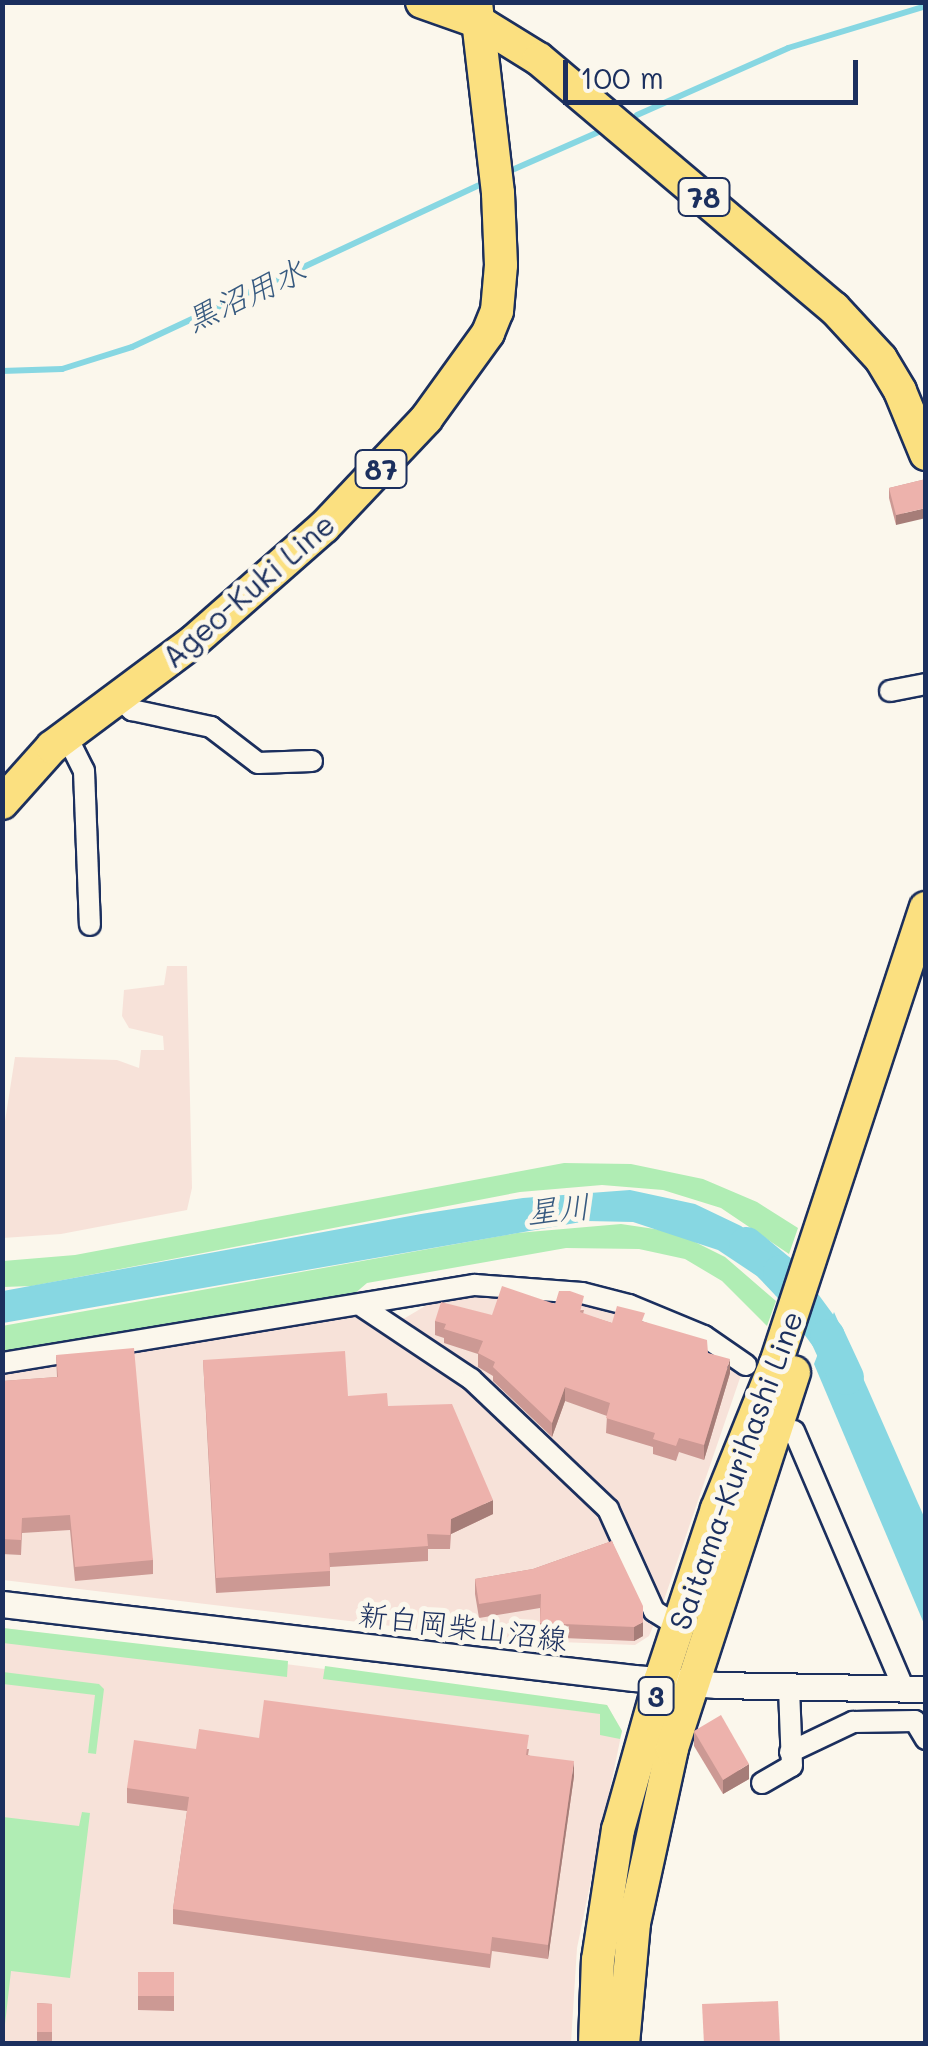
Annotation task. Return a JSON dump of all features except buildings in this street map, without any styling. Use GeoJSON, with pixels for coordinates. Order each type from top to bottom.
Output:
{"type":"FeatureCollection","features":[{"type":"Feature","properties":{"kind":"main road","name":"78"},"geometry":{"type":"LineString","coordinates":[[422,2],[478,12],[590,98],[834,308],[881,360],[900,391],[926,454]]}},
{"type":"Feature","properties":{"kind":"main road","name":"Ageo-Kuki Line"},"geometry":{"type":"LineString","coordinates":[[2,803],[66,735],[194,642],[358,494],[426,419],[488,333],[497,311],[501,264],[478,12]]}},
{"type":"Feature","properties":{"kind":"main road","name":"Saitama-Kurihashi Line"},"geometry":{"type":"LineString","coordinates":[[826,1249],[926,908]]}},
{"type":"Feature","properties":{"kind":"main road","name":"Saitama-Kurihashi Line"},"geometry":{"type":"LineString","coordinates":[[623,2044],[628,1966],[675,1682],[678,1626],[716,1509],[770,1371],[826,1249],[926,974]]}},
{"type":"Feature","properties":{"kind":"main road","name":"Saitama-Kurihashi Line"},"geometry":{"type":"LineString","coordinates":[[595,2044],[598,1960],[618,1830],[675,1682],[770,1371]]}},
{"type":"Feature","properties":{"kind":"street"},"geometry":{"type":"LineString","coordinates":[[890,691],[926,684]]}},
{"type":"Feature","properties":{"kind":"street"},"geometry":{"type":"LineString","coordinates":[[117,696],[132,710],[211,727],[258,763],[312,761]]}},
{"type":"Feature","properties":{"kind":"street"},"geometry":{"type":"LineString","coordinates":[[66,735],[84,771],[90,925]]}},
{"type":"Feature","properties":{"kind":"street"},"geometry":{"type":"LineString","coordinates":[[2,1363],[475,1285],[582,1292],[628,1305],[704,1336],[770,1371]]}},
{"type":"Feature","properties":{"kind":"street"},"geometry":{"type":"LineString","coordinates":[[363,1306],[471,1379],[608,1508],[654,1611],[678,1626]]}},
{"type":"Feature","properties":{"kind":"street"},"geometry":{"type":"LineString","coordinates":[[794,1431],[916,1689]]}},
{"type":"Feature","properties":{"kind":"street","name":"新白岡柴山沼線"},"geometry":{"type":"LineString","coordinates":[[2,1604],[675,1682],[916,1689]]}},
{"type":"Feature","properties":{"kind":"street"},"geometry":{"type":"LineString","coordinates":[[762,1784],[792,1766],[789,1688]]}},
{"type":"Feature","properties":{"kind":"street"},"geometry":{"type":"LineString","coordinates":[[790,1752],[853,1722],[915,1721],[926,1739]]}},
{"type":"Feature","properties":{"kind":"shaded area"},"geometry":{"type":"Polygon","coordinates":[[[167,966],[187,966],[192,1188],[187,1210],[61,1234],[3,1238],[3,1134],[15,1057],[117,1060],[139,1068],[141,1050],[164,1050],[163,1036],[129,1028],[122,1016],[124,990],[164,985],[167,966]]]}},
{"type":"Feature","properties":{"kind":"shaded area"},"geometry":{"type":"Polygon","coordinates":[[[486,1293],[577,1297],[676,1331],[732,1364],[741,1375],[664,1600],[649,1636],[635,1645],[510,1640],[3,1580],[3,1372],[349,1317],[405,1318],[437,1299],[486,1293]]]}},
{"type":"Feature","properties":{"kind":"shaded area"},"geometry":{"type":"Polygon","coordinates":[[[3,1628],[607,1705],[622,1731],[577,1948],[571,2043],[3,2044],[3,1628]]]}},
{"type":"Feature","properties":{"kind":"green space"},"geometry":{"type":"Polygon","coordinates":[[[564,1163],[631,1164],[703,1179],[757,1202],[798,1228],[789,1254],[721,1208],[663,1190],[602,1185],[520,1192],[32,1286],[3,1287],[3,1261],[75,1255],[564,1163]]]}},
{"type":"Feature","properties":{"kind":"green space"},"geometry":{"type":"Polygon","coordinates":[[[621,1224],[675,1232],[725,1257],[776,1301],[767,1326],[722,1281],[685,1259],[639,1249],[566,1248],[367,1283],[353,1295],[3,1353],[2,1326],[517,1233],[621,1224]]]}},
{"type":"Feature","properties":{"kind":"green space"},"geometry":{"type":"Polygon","coordinates":[[[3,1628],[288,1661],[287,1677],[3,1643],[3,1628]]]}},
{"type":"Feature","properties":{"kind":"green space"},"geometry":{"type":"Polygon","coordinates":[[[325,1666],[607,1705],[622,1731],[620,1739],[600,1735],[600,1714],[323,1679],[325,1666]]]}},
{"type":"Feature","properties":{"kind":"green space"},"geometry":{"type":"Polygon","coordinates":[[[3,1672],[99,1684],[104,1689],[96,1754],[88,1753],[95,1695],[3,1684],[3,1672]]]}},
{"type":"Feature","properties":{"kind":"green space"},"geometry":{"type":"Polygon","coordinates":[[[82,1812],[90,1813],[70,1978],[11,1971],[3,2042],[3,1817],[79,1826],[82,1812]]]}},
{"type":"Feature","properties":{"kind":"water"},"geometry":{"type":"Polygon","coordinates":[[[630,1190],[695,1204],[741,1226],[787,1260],[776,1296],[757,1276],[718,1250],[633,1222],[587,1221],[3,1323],[3,1291],[421,1214],[523,1198],[630,1190]]]}},
{"type":"Feature","properties":{"kind":"water"},"geometry":{"type":"Polygon","coordinates":[[[834,1312],[925,1519],[925,1626],[814,1364],[834,1312]]]}},
{"type":"Feature","properties":{"kind":"waterway","name":"黒沼用水"},"geometry":{"type":"LineString","coordinates":[[637,115],[788,48],[926,6]]}},
{"type":"Feature","properties":{"kind":"waterway","name":"黒沼用水"},"geometry":{"type":"LineString","coordinates":[[512,170],[601,131]]}},
{"type":"Feature","properties":{"kind":"waterway","name":"黒沼用水"},"geometry":{"type":"LineString","coordinates":[[2,371],[62,369],[132,347],[478,186]]}},
{"type":"Feature","properties":{"kind":"waterway","name":"星川"},"geometry":{"type":"LineString","coordinates":[[746,1244],[780,1272],[827,1336],[846,1377]]}}]}
